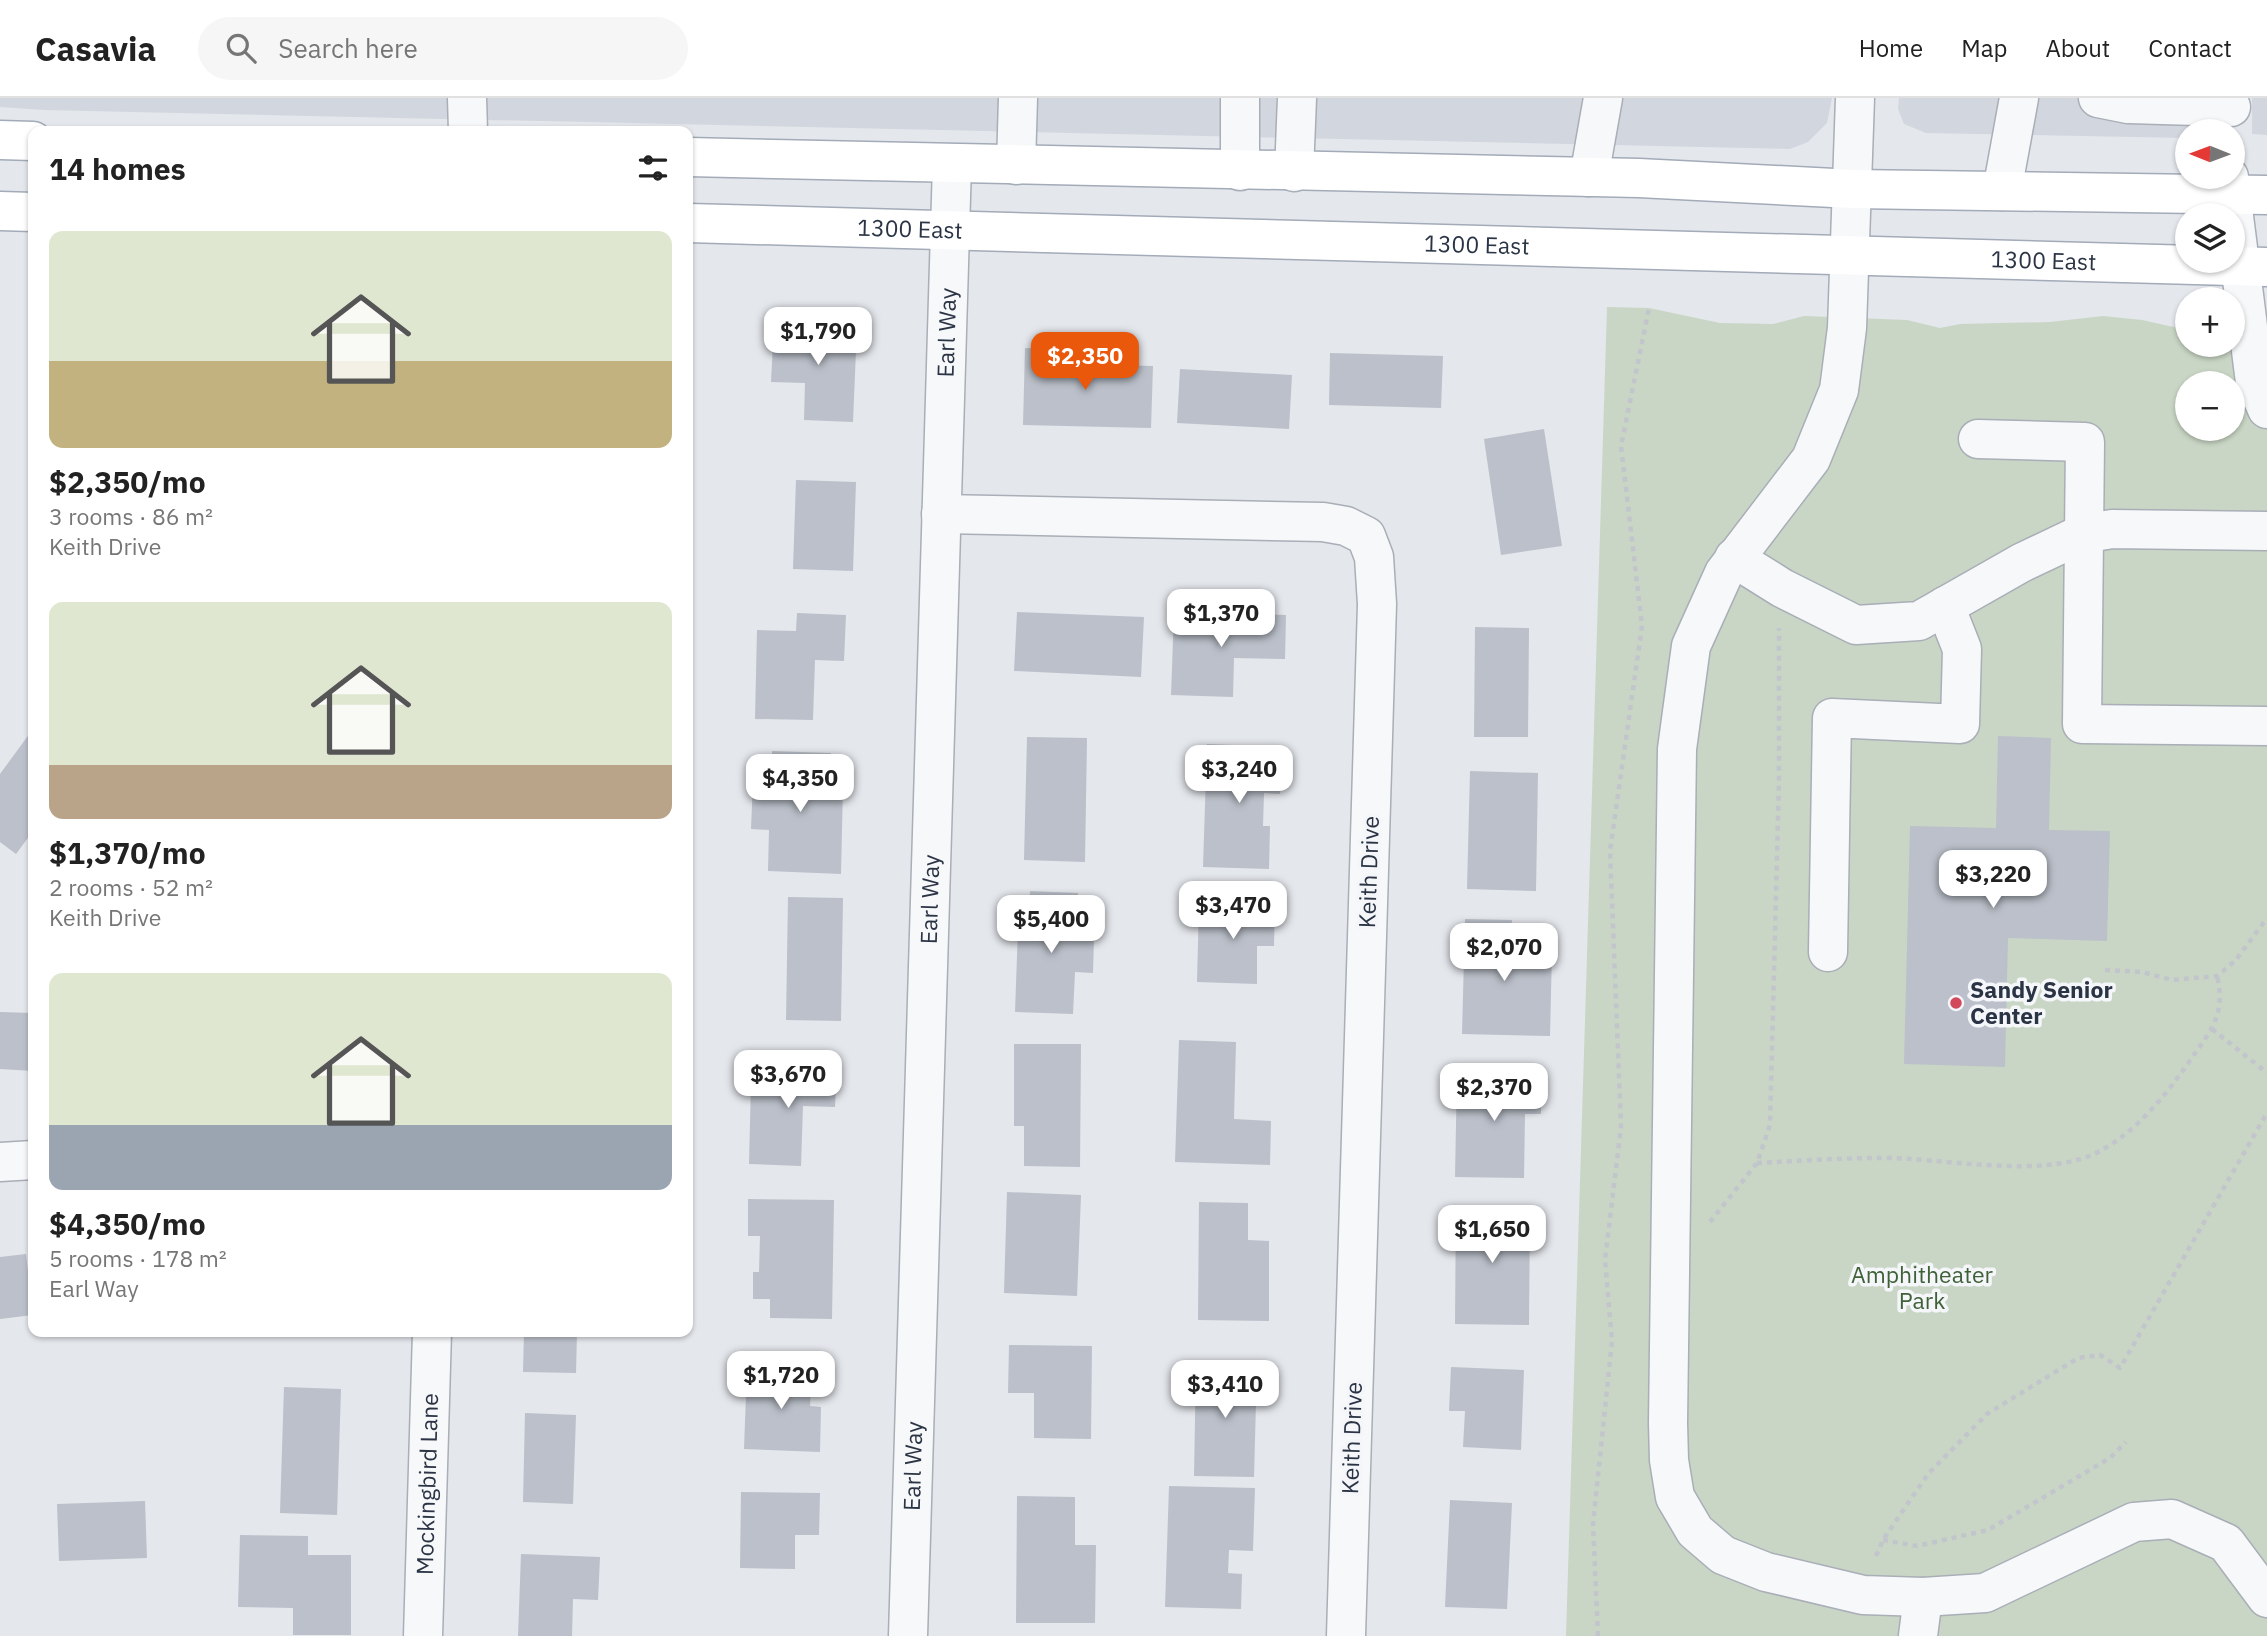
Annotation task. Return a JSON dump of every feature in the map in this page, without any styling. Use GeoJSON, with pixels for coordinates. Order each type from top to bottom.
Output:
{"type":"FeatureCollection","features":[{"type":"Feature","properties":{"kind":"main road"},"geometry":{"type":"LineString","coordinates":[[0,140],[28,141]]}},
{"type":"Feature","properties":{"kind":"main road"},"geometry":{"type":"LineString","coordinates":[[693,157],[1589,177],[1853,189],[2002,191],[2175,186]]}},
{"type":"Feature","properties":{"kind":"main road"},"geometry":{"type":"LineString","coordinates":[[2244,189],[2267,195]]}},
{"type":"Feature","properties":{"kind":"main road"},"geometry":{"type":"LineString","coordinates":[[0,211],[28,212]]}},
{"type":"Feature","properties":{"kind":"main road","name":"1300 East"},"geometry":{"type":"LineString","coordinates":[[693,223],[950,228],[2255,266]]}},
{"type":"Feature","properties":{"kind":"street"},"geometry":{"type":"LineString","coordinates":[[467,98],[468,126]]}},
{"type":"Feature","properties":{"kind":"street"},"geometry":{"type":"LineString","coordinates":[[1016,165],[1018,98]]}},
{"type":"Feature","properties":{"kind":"street"},"geometry":{"type":"LineString","coordinates":[[1240,98],[1240,170]]}},
{"type":"Feature","properties":{"kind":"street"},"geometry":{"type":"LineString","coordinates":[[1294,172],[1297,98]]}},
{"type":"Feature","properties":{"kind":"street"},"geometry":{"type":"LineString","coordinates":[[1589,177],[1603,98]]}},
{"type":"Feature","properties":{"kind":"street"},"geometry":{"type":"LineString","coordinates":[[1854,98],[1851,253],[1847,328],[1839,390],[1811,459],[1724,573],[1691,646],[1677,749],[1668,1423],[1669,1460],[1675,1497],[1695,1531],[1723,1555],[1766,1572],[1863,1595],[1923,1597],[1985,1593],[2134,1522],[2172,1519],[2226,1543],[2267,1598]]}},
{"type":"Feature","properties":{"kind":"street"},"geometry":{"type":"LineString","coordinates":[[2002,191],[2019,98]]}},
{"type":"Feature","properties":{"kind":"street"},"geometry":{"type":"LineString","coordinates":[[2098,98],[2128,104],[2230,112]]}},
{"type":"Feature","properties":{"kind":"street","name":"Earl Way"},"geometry":{"type":"LineString","coordinates":[[908,1636],[952,163]]}},
{"type":"Feature","properties":{"kind":"street"},"geometry":{"type":"LineString","coordinates":[[2230,189],[2255,266],[2247,332],[2255,382],[2267,409]]}},
{"type":"Feature","properties":{"kind":"street"},"geometry":{"type":"LineString","coordinates":[[1978,439],[2085,442],[2082,724],[2267,726]]}},
{"type":"Feature","properties":{"kind":"street","name":"Keith Drive"},"geometry":{"type":"LineString","coordinates":[[941,514],[1323,522],[1346,526],[1366,536],[1374,557],[1377,604],[1346,1636]]}},
{"type":"Feature","properties":{"kind":"street"},"geometry":{"type":"LineString","coordinates":[[1734,558],[1794,594],[1856,625],[1919,621],[2021,563],[2082,534],[2112,529],[2267,531]]}},
{"type":"Feature","properties":{"kind":"street"},"geometry":{"type":"LineString","coordinates":[[1828,952],[1832,718],[1960,724],[1962,649],[1945,606]]}},
{"type":"Feature","properties":{"kind":"street"},"geometry":{"type":"LineString","coordinates":[[0,1162],[28,1160]]}},
{"type":"Feature","properties":{"kind":"street","name":"Mockingbird Lane"},"geometry":{"type":"LineString","coordinates":[[423,1636],[432,1337]]}},
{"type":"Feature","properties":{"kind":"street"},"geometry":{"type":"LineString","coordinates":[[1918,1636],[1923,1597]]}},
{"type":"Feature","properties":{"kind":"path"},"geometry":{"type":"LineString","coordinates":[[1598,1636],[1593,1524],[1612,1341],[1605,1260],[1621,1127],[1610,851],[1642,626],[1621,446],[1649,307]]}},
{"type":"Feature","properties":{"kind":"path"},"geometry":{"type":"LineString","coordinates":[[1707,1226],[1757,1163],[1770,1125],[1781,667],[1777,631],[1794,594]]}},
{"type":"Feature","properties":{"kind":"path"},"geometry":{"type":"LineString","coordinates":[[2105,970],[2142,972],[2172,980],[2217,976],[2235,961],[2267,918]]}},
{"type":"Feature","properties":{"kind":"path"},"geometry":{"type":"LineString","coordinates":[[1757,1163],[1881,1157],[2036,1166],[2067,1163],[2098,1153],[2130,1132],[2172,1086],[2211,1029],[2219,1016],[2221,993],[2217,976]]}},
{"type":"Feature","properties":{"kind":"path"},"geometry":{"type":"LineString","coordinates":[[2211,1029],[2267,1073]]}},
{"type":"Feature","properties":{"kind":"path"},"geometry":{"type":"LineString","coordinates":[[1873,1562],[1883,1540],[1928,1474],[1987,1414],[2078,1358],[2100,1355],[2120,1368],[2267,1113]]}},
{"type":"Feature","properties":{"kind":"path"},"geometry":{"type":"LineString","coordinates":[[1883,1540],[1917,1546],[1988,1530],[2110,1458],[2126,1442]]}},
{"type":"Feature","properties":{"kind":"shaded area"},"geometry":{"type":"Polygon","coordinates":[[[0,98],[1832,98],[1827,123],[1808,142],[1790,149],[44,110],[0,107],[0,98]]]}},
{"type":"Feature","properties":{"kind":"shaded area"},"geometry":{"type":"Polygon","coordinates":[[[1899,98],[2223,98],[2222,119],[2175,119],[2175,138],[1926,133],[1904,124],[1898,109],[1899,98]]]}},
{"type":"Feature","properties":{"kind":"shaded area"},"geometry":{"type":"Polygon","coordinates":[[[2252,98],[2267,98],[2267,135],[2252,134],[2252,98]]]}},
{"type":"Feature","properties":{"kind":"green space","name":"Amphitheater Park"},"geometry":{"type":"Polygon","coordinates":[[[1607,307],[1649,308],[1720,323],[1773,324],[1804,316],[1907,320],[1940,328],[1960,324],[2050,322],[2103,316],[2142,320],[2175,327],[2175,357],[2245,357],[2245,340],[2267,330],[2267,1636],[1566,1636],[1607,307]]]}},
{"type":"Feature","properties":{"kind":"building"},"geometry":{"type":"Polygon","coordinates":[[[774,323],[857,326],[853,422],[804,420],[805,383],[771,382],[774,323]]]}},
{"type":"Feature","properties":{"kind":"building"},"geometry":{"type":"Polygon","coordinates":[[[1025,348],[1074,350],[1073,364],[1153,366],[1151,428],[1023,425],[1025,348]]]}},
{"type":"Feature","properties":{"kind":"building"},"geometry":{"type":"Polygon","coordinates":[[[1330,353],[1443,356],[1441,408],[1329,405],[1330,353]]]}},
{"type":"Feature","properties":{"kind":"building"},"geometry":{"type":"Polygon","coordinates":[[[1180,369],[1292,375],[1289,429],[1177,423],[1180,369]]]}},
{"type":"Feature","properties":{"kind":"building"},"geometry":{"type":"Polygon","coordinates":[[[1544,429],[1562,546],[1501,555],[1484,439],[1544,429]]]}},
{"type":"Feature","properties":{"kind":"building"},"geometry":{"type":"Polygon","coordinates":[[[796,480],[856,482],[853,571],[793,569],[796,480]]]}},
{"type":"Feature","properties":{"kind":"building"},"geometry":{"type":"Polygon","coordinates":[[[1017,612],[1144,617],[1141,677],[1014,671],[1017,612]]]}},
{"type":"Feature","properties":{"kind":"building"},"geometry":{"type":"Polygon","coordinates":[[[1174,612],[1286,615],[1285,659],[1234,658],[1233,697],[1171,695],[1174,612]]]}},
{"type":"Feature","properties":{"kind":"building"},"geometry":{"type":"Polygon","coordinates":[[[797,613],[846,615],[844,661],[815,660],[813,720],[755,719],[757,630],[796,631],[797,613]]]}},
{"type":"Feature","properties":{"kind":"building"},"geometry":{"type":"Polygon","coordinates":[[[1475,627],[1529,628],[1528,737],[1474,737],[1475,627]]]}},
{"type":"Feature","properties":{"kind":"building"},"geometry":{"type":"Polygon","coordinates":[[[28,736],[28,838],[16,854],[0,842],[0,774],[28,736]]]}},
{"type":"Feature","properties":{"kind":"building","name":"Sandy Senior Center"},"geometry":{"type":"Polygon","coordinates":[[[1998,736],[2051,738],[2049,830],[2110,831],[2107,941],[2008,938],[2005,1067],[1904,1064],[1910,826],[1996,828],[1998,736]]]}},
{"type":"Feature","properties":{"kind":"building"},"geometry":{"type":"Polygon","coordinates":[[[1027,737],[1087,738],[1085,862],[1024,860],[1027,737]]]}},
{"type":"Feature","properties":{"kind":"building"},"geometry":{"type":"Polygon","coordinates":[[[1207,744],[1282,747],[1280,794],[1264,793],[1263,826],[1270,826],[1269,869],[1203,867],[1207,744]]]}},
{"type":"Feature","properties":{"kind":"building"},"geometry":{"type":"Polygon","coordinates":[[[772,751],[831,753],[829,786],[843,786],[841,874],[768,871],[769,830],[751,829],[753,780],[771,781],[772,751]]]}},
{"type":"Feature","properties":{"kind":"building"},"geometry":{"type":"Polygon","coordinates":[[[1470,771],[1538,773],[1536,891],[1467,889],[1470,771]]]}},
{"type":"Feature","properties":{"kind":"building"},"geometry":{"type":"Polygon","coordinates":[[[1030,891],[1078,893],[1076,939],[1094,939],[1093,973],[1075,972],[1073,1014],[1015,1012],[1018,928],[1028,929],[1030,891]]]}},
{"type":"Feature","properties":{"kind":"building"},"geometry":{"type":"Polygon","coordinates":[[[788,897],[843,898],[841,1021],[786,1020],[788,897]]]}},
{"type":"Feature","properties":{"kind":"building"},"geometry":{"type":"Polygon","coordinates":[[[1199,903],[1275,905],[1274,946],[1257,946],[1257,984],[1197,982],[1199,903]]]}},
{"type":"Feature","properties":{"kind":"building"},"geometry":{"type":"Polygon","coordinates":[[[1465,919],[1512,920],[1510,950],[1552,951],[1550,1036],[1462,1034],[1465,919]]]}},
{"type":"Feature","properties":{"kind":"building"},"geometry":{"type":"Polygon","coordinates":[[[0,1012],[28,1013],[28,1071],[0,1069],[0,1012]]]}},
{"type":"Feature","properties":{"kind":"building"},"geometry":{"type":"Polygon","coordinates":[[[1179,1040],[1236,1042],[1234,1119],[1271,1121],[1270,1165],[1175,1162],[1179,1040]]]}},
{"type":"Feature","properties":{"kind":"building"},"geometry":{"type":"Polygon","coordinates":[[[1014,1044],[1081,1044],[1080,1167],[1024,1166],[1024,1126],[1014,1126],[1014,1044]]]}},
{"type":"Feature","properties":{"kind":"building"},"geometry":{"type":"Polygon","coordinates":[[[778,1060],[837,1062],[835,1107],[803,1106],[801,1166],[749,1164],[751,1082],[778,1083],[778,1060]]]}},
{"type":"Feature","properties":{"kind":"building"},"geometry":{"type":"Polygon","coordinates":[[[1457,1072],[1541,1074],[1541,1114],[1525,1114],[1524,1178],[1455,1177],[1457,1072]]]}},
{"type":"Feature","properties":{"kind":"building"},"geometry":{"type":"Polygon","coordinates":[[[1007,1192],[1081,1195],[1077,1296],[1004,1293],[1007,1192]]]}},
{"type":"Feature","properties":{"kind":"building"},"geometry":{"type":"Polygon","coordinates":[[[748,1199],[834,1200],[832,1319],[770,1318],[770,1299],[753,1299],[753,1272],[759,1272],[760,1236],[748,1236],[748,1199]]]}},
{"type":"Feature","properties":{"kind":"building"},"geometry":{"type":"Polygon","coordinates":[[[1199,1202],[1248,1203],[1248,1240],[1269,1241],[1269,1321],[1198,1320],[1199,1202]]]}},
{"type":"Feature","properties":{"kind":"building"},"geometry":{"type":"Polygon","coordinates":[[[1456,1205],[1530,1206],[1529,1325],[1455,1324],[1456,1205]]]}},
{"type":"Feature","properties":{"kind":"building"},"geometry":{"type":"Polygon","coordinates":[[[26,1254],[28,1316],[0,1319],[0,1257],[26,1254]]]}},
{"type":"Feature","properties":{"kind":"building"},"geometry":{"type":"Polygon","coordinates":[[[524,1337],[577,1337],[576,1373],[523,1372],[524,1337]]]}},
{"type":"Feature","properties":{"kind":"building"},"geometry":{"type":"Polygon","coordinates":[[[1009,1345],[1092,1346],[1091,1439],[1034,1438],[1034,1393],[1008,1393],[1009,1345]]]}},
{"type":"Feature","properties":{"kind":"building"},"geometry":{"type":"Polygon","coordinates":[[[1196,1363],[1257,1364],[1254,1477],[1194,1476],[1196,1363]]]}},
{"type":"Feature","properties":{"kind":"building"},"geometry":{"type":"Polygon","coordinates":[[[1451,1367],[1524,1370],[1521,1450],[1463,1447],[1465,1411],[1449,1411],[1451,1367]]]}},
{"type":"Feature","properties":{"kind":"building"},"geometry":{"type":"Polygon","coordinates":[[[747,1368],[812,1370],[810,1406],[821,1407],[820,1452],[744,1449],[747,1368]]]}},
{"type":"Feature","properties":{"kind":"building"},"geometry":{"type":"Polygon","coordinates":[[[284,1387],[341,1389],[337,1515],[280,1513],[284,1387]]]}},
{"type":"Feature","properties":{"kind":"building"},"geometry":{"type":"Polygon","coordinates":[[[525,1413],[576,1415],[573,1504],[523,1502],[525,1413]]]}},
{"type":"Feature","properties":{"kind":"building"},"geometry":{"type":"Polygon","coordinates":[[[1169,1486],[1255,1488],[1253,1551],[1229,1550],[1228,1573],[1242,1574],[1241,1609],[1165,1607],[1169,1486]]]}},
{"type":"Feature","properties":{"kind":"building"},"geometry":{"type":"Polygon","coordinates":[[[741,1492],[820,1493],[819,1535],[795,1535],[795,1569],[740,1568],[741,1492]]]}},
{"type":"Feature","properties":{"kind":"building"},"geometry":{"type":"Polygon","coordinates":[[[1017,1496],[1075,1497],[1075,1545],[1096,1545],[1095,1623],[1016,1623],[1017,1496]]]}},
{"type":"Feature","properties":{"kind":"building"},"geometry":{"type":"Polygon","coordinates":[[[1450,1500],[1512,1503],[1507,1609],[1445,1607],[1450,1500]]]}},
{"type":"Feature","properties":{"kind":"building"},"geometry":{"type":"Polygon","coordinates":[[[145,1501],[147,1558],[59,1561],[57,1504],[145,1501]]]}},
{"type":"Feature","properties":{"kind":"building"},"geometry":{"type":"Polygon","coordinates":[[[240,1535],[308,1536],[308,1555],[351,1555],[351,1635],[293,1635],[293,1608],[238,1607],[240,1535]]]}},
{"type":"Feature","properties":{"kind":"building"},"geometry":{"type":"Polygon","coordinates":[[[521,1554],[600,1557],[598,1600],[573,1599],[572,1636],[518,1636],[521,1554]]]}},
{"type":"Feature","properties":{"kind":"place","name":"Sandy Senior Center"},"geometry":{"type":"Point","coordinates":[1956,1003]}}]}
